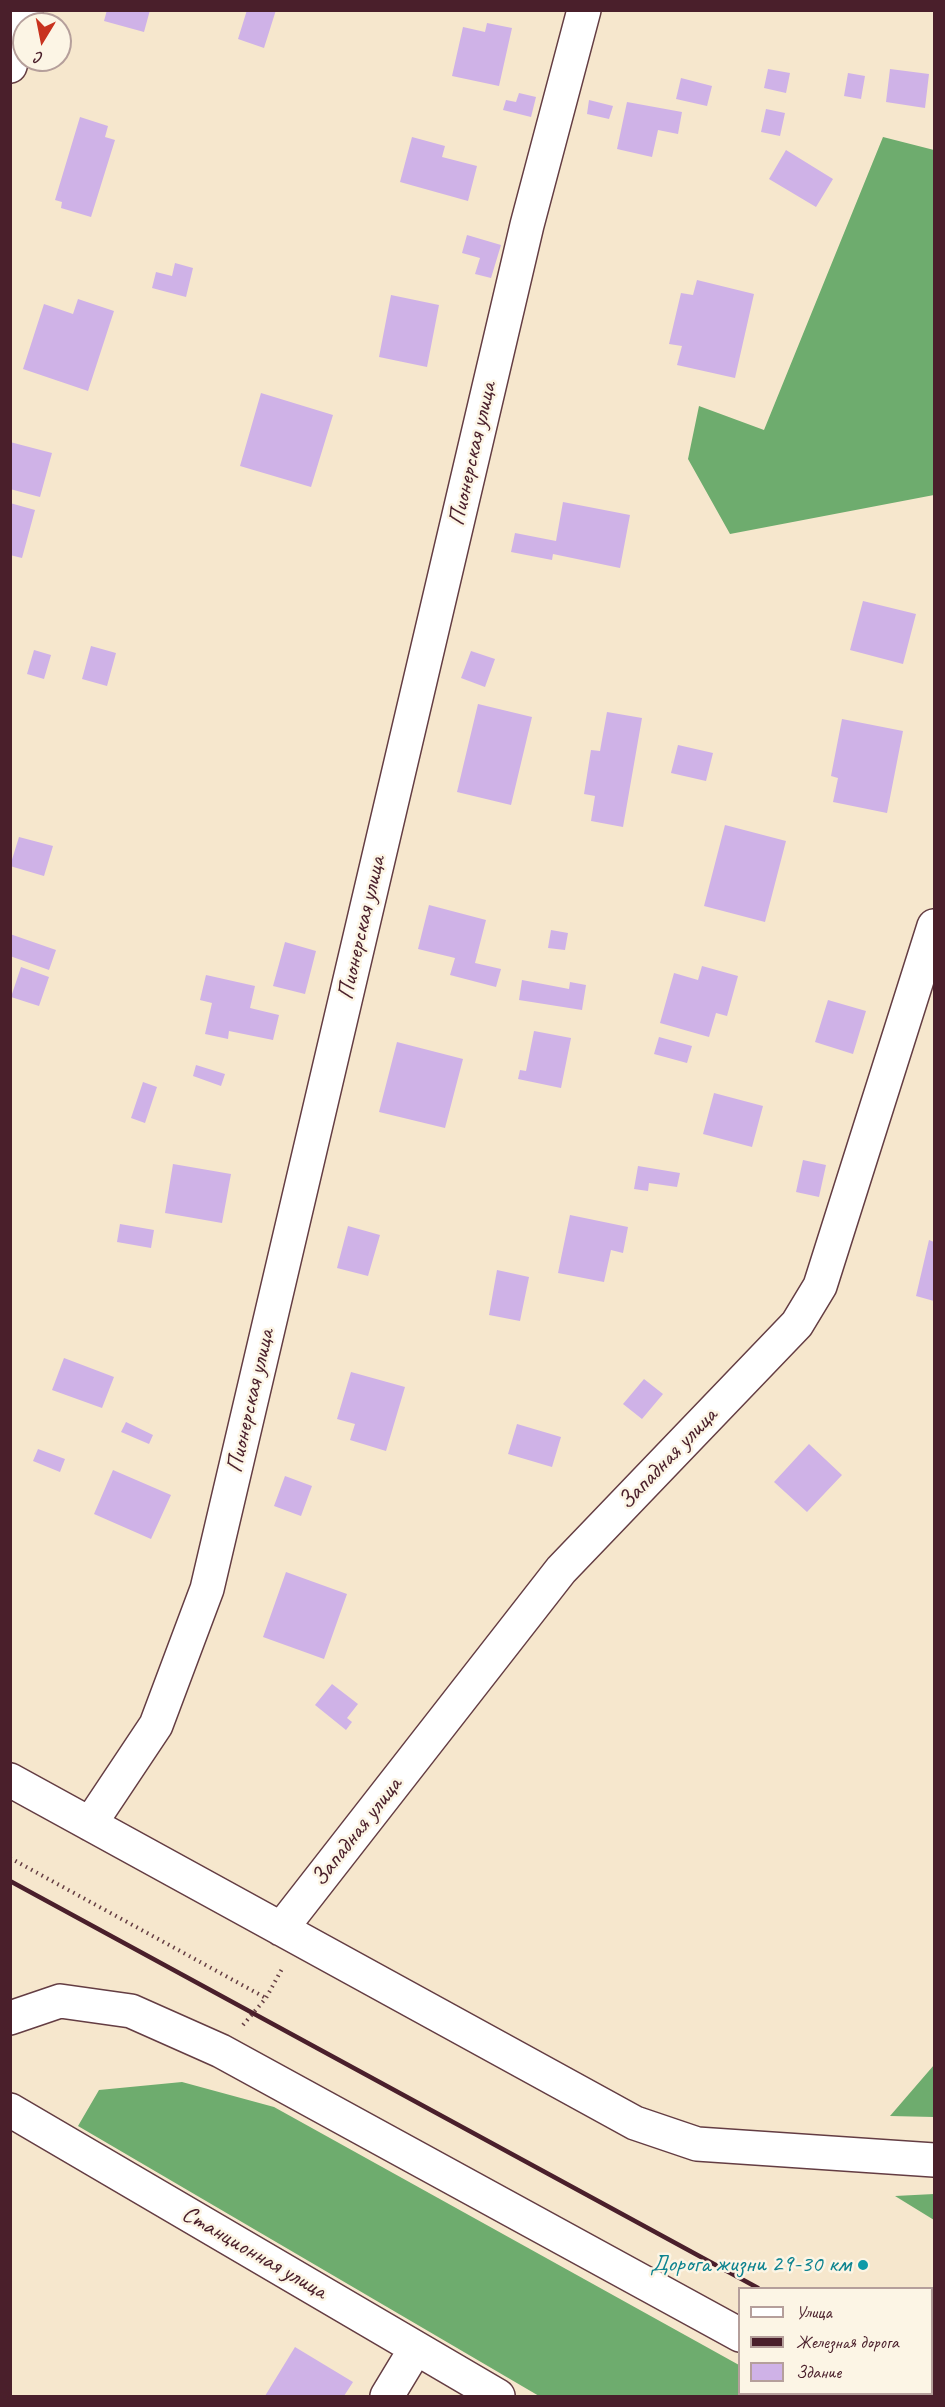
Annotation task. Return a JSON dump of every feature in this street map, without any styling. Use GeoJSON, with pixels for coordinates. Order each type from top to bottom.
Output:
{"type":"FeatureCollection","features":[{"type":"Feature","properties":{"kind":"street"},"geometry":{"type":"LineString","coordinates":[[10,66],[26,10]]}},
{"type":"Feature","properties":{"kind":"street","name":"Пионерская улица"},"geometry":{"type":"LineString","coordinates":[[90,1824],[156,1725],[207,1589],[526,225],[584,10]]}},
{"type":"Feature","properties":{"kind":"street","name":"Западная улица"},"geometry":{"type":"LineString","coordinates":[[290,1934],[561,1570],[797,1324],[820,1286],[934,926]]}},
{"type":"Feature","properties":{"kind":"street"},"geometry":{"type":"LineString","coordinates":[[10,1780],[635,2123],[697,2145],[934,2160]]}},
{"type":"Feature","properties":{"kind":"street"},"geometry":{"type":"LineString","coordinates":[[10,2018],[60,2001],[131,2011],[221,2051],[738,2334]]}},
{"type":"Feature","properties":{"kind":"street","name":"Станционная улица"},"geometry":{"type":"LineString","coordinates":[[10,2110],[498,2397]]}},
{"type":"Feature","properties":{"kind":"street"},"geometry":{"type":"LineString","coordinates":[[387,2397],[416,2348]]}},
{"type":"Feature","properties":{"kind":"path"},"geometry":{"type":"LineString","coordinates":[[10,1858],[266,1998]]}},
{"type":"Feature","properties":{"kind":"path"},"geometry":{"type":"LineString","coordinates":[[221,2051],[266,1998],[290,1934]]}},
{"type":"Feature","properties":{"kind":"green space"},"geometry":{"type":"Polygon","coordinates":[[[883,137],[934,150],[934,495],[730,534],[688,459],[699,406],[764,430],[883,137]]]}},
{"type":"Feature","properties":{"kind":"green space"},"geometry":{"type":"Polygon","coordinates":[[[934,2065],[934,2117],[890,2116],[934,2065]]]}},
{"type":"Feature","properties":{"kind":"green space"},"geometry":{"type":"Polygon","coordinates":[[[182,2082],[274,2107],[738,2364],[738,2395],[796,2396],[539,2396],[78,2126],[99,2090],[182,2082]]]}},
{"type":"Feature","properties":{"kind":"green space"},"geometry":{"type":"Polygon","coordinates":[[[934,2194],[934,2220],[895,2196],[934,2194]]]}},
{"type":"Feature","properties":{"kind":"building"},"geometry":{"type":"Polygon","coordinates":[[[107,10],[150,10],[144,32],[104,21],[107,10]]]}},
{"type":"Feature","properties":{"kind":"building"},"geometry":{"type":"Polygon","coordinates":[[[247,10],[276,10],[264,48],[238,39],[247,10]]]}},
{"type":"Feature","properties":{"kind":"building"},"geometry":{"type":"Polygon","coordinates":[[[487,23],[512,28],[499,86],[452,76],[463,27],[485,32],[487,23]]]}},
{"type":"Feature","properties":{"kind":"building"},"geometry":{"type":"Polygon","coordinates":[[[768,69],[790,73],[786,93],[764,88],[768,69]]]}},
{"type":"Feature","properties":{"kind":"building"},"geometry":{"type":"Polygon","coordinates":[[[890,69],[929,74],[925,108],[886,102],[890,69]]]}},
{"type":"Feature","properties":{"kind":"building"},"geometry":{"type":"Polygon","coordinates":[[[848,73],[865,76],[861,99],[844,96],[848,73]]]}},
{"type":"Feature","properties":{"kind":"building"},"geometry":{"type":"Polygon","coordinates":[[[681,78],[712,86],[707,106],[676,99],[681,78]]]}},
{"type":"Feature","properties":{"kind":"building"},"geometry":{"type":"Polygon","coordinates":[[[519,93],[536,97],[531,117],[503,110],[506,100],[516,102],[519,93]]]}},
{"type":"Feature","properties":{"kind":"building"},"geometry":{"type":"Polygon","coordinates":[[[589,100],[613,106],[609,119],[587,114],[589,100]]]}},
{"type":"Feature","properties":{"kind":"building"},"geometry":{"type":"Polygon","coordinates":[[[627,102],[682,112],[678,134],[658,130],[652,157],[617,149],[627,102]]]}},
{"type":"Feature","properties":{"kind":"building"},"geometry":{"type":"Polygon","coordinates":[[[766,109],[785,113],[780,136],[761,132],[766,109]]]}},
{"type":"Feature","properties":{"kind":"building"},"geometry":{"type":"Polygon","coordinates":[[[80,117],[108,126],[105,137],[115,140],[91,217],[61,208],[62,202],[55,200],[80,117]]]}},
{"type":"Feature","properties":{"kind":"building"},"geometry":{"type":"Polygon","coordinates":[[[412,137],[445,146],[442,157],[477,166],[468,201],[400,182],[412,137]]]}},
{"type":"Feature","properties":{"kind":"building"},"geometry":{"type":"Polygon","coordinates":[[[786,150],[833,179],[816,207],[769,179],[786,150]]]}},
{"type":"Feature","properties":{"kind":"building"},"geometry":{"type":"Polygon","coordinates":[[[467,235],[501,245],[491,278],[475,274],[480,258],[462,253],[467,235]]]}},
{"type":"Feature","properties":{"kind":"building"},"geometry":{"type":"Polygon","coordinates":[[[175,263],[193,268],[186,297],[152,288],[156,272],[172,276],[175,263]]]}},
{"type":"Feature","properties":{"kind":"building"},"geometry":{"type":"Polygon","coordinates":[[[697,280],[754,294],[735,378],[677,365],[682,346],[669,344],[681,293],[693,295],[697,280]]]}},
{"type":"Feature","properties":{"kind":"building"},"geometry":{"type":"Polygon","coordinates":[[[391,295],[439,305],[427,367],[379,357],[391,295]]]}},
{"type":"Feature","properties":{"kind":"building"},"geometry":{"type":"Polygon","coordinates":[[[78,299],[114,311],[88,391],[23,369],[44,304],[73,314],[78,299]]]}},
{"type":"Feature","properties":{"kind":"building"},"geometry":{"type":"Polygon","coordinates":[[[261,393],[333,415],[311,487],[240,466],[261,393]]]}},
{"type":"Feature","properties":{"kind":"building"},"geometry":{"type":"Polygon","coordinates":[[[10,442],[52,453],[40,497],[10,489],[10,442]]]}},
{"type":"Feature","properties":{"kind":"building"},"geometry":{"type":"Polygon","coordinates":[[[563,502],[630,515],[620,568],[553,554],[552,560],[511,552],[515,533],[556,541],[563,502]]]}},
{"type":"Feature","properties":{"kind":"building"},"geometry":{"type":"Polygon","coordinates":[[[10,503],[35,510],[22,558],[10,555],[10,503]]]}},
{"type":"Feature","properties":{"kind":"building"},"geometry":{"type":"Polygon","coordinates":[[[863,601],[916,614],[903,664],[850,650],[863,601]]]}},
{"type":"Feature","properties":{"kind":"building"},"geometry":{"type":"Polygon","coordinates":[[[91,646],[116,653],[107,686],[82,679],[91,646]]]}},
{"type":"Feature","properties":{"kind":"building"},"geometry":{"type":"Polygon","coordinates":[[[34,650],[51,655],[44,679],[27,674],[34,650]]]}},
{"type":"Feature","properties":{"kind":"building"},"geometry":{"type":"Polygon","coordinates":[[[471,651],[495,659],[485,687],[461,678],[471,651]]]}},
{"type":"Feature","properties":{"kind":"building"},"geometry":{"type":"Polygon","coordinates":[[[478,704],[532,717],[511,805],[457,792],[478,704]]]}},
{"type":"Feature","properties":{"kind":"building"},"geometry":{"type":"Polygon","coordinates":[[[607,712],[642,718],[623,827],[591,821],[595,796],[584,794],[591,750],[600,751],[607,712]]]}},
{"type":"Feature","properties":{"kind":"building"},"geometry":{"type":"Polygon","coordinates":[[[842,719],[903,731],[887,813],[833,802],[838,778],[831,776],[842,719]]]}},
{"type":"Feature","properties":{"kind":"building"},"geometry":{"type":"Polygon","coordinates":[[[678,745],[713,753],[706,781],[671,773],[678,745]]]}},
{"type":"Feature","properties":{"kind":"building"},"geometry":{"type":"Polygon","coordinates":[[[725,825],[786,841],[765,922],[704,906],[725,825]]]}},
{"type":"Feature","properties":{"kind":"building"},"geometry":{"type":"Polygon","coordinates":[[[19,837],[53,846],[44,876],[10,866],[19,837]]]}},
{"type":"Feature","properties":{"kind":"building"},"geometry":{"type":"Polygon","coordinates":[[[429,905],[486,920],[475,963],[501,969],[496,987],[450,975],[455,958],[418,949],[429,905]]]}},
{"type":"Feature","properties":{"kind":"building"},"geometry":{"type":"Polygon","coordinates":[[[551,930],[568,933],[565,950],[548,948],[551,930]]]}},
{"type":"Feature","properties":{"kind":"building"},"geometry":{"type":"Polygon","coordinates":[[[10,934],[56,950],[49,970],[10,956],[10,934]]]}},
{"type":"Feature","properties":{"kind":"building"},"geometry":{"type":"Polygon","coordinates":[[[285,942],[316,951],[305,994],[273,986],[285,942]]]}},
{"type":"Feature","properties":{"kind":"building"},"geometry":{"type":"Polygon","coordinates":[[[702,966],[738,976],[727,1016],[716,1013],[709,1037],[660,1023],[674,973],[698,980],[702,966]]]}},
{"type":"Feature","properties":{"kind":"building"},"geometry":{"type":"Polygon","coordinates":[[[21,967],[49,977],[39,1006],[11,997],[21,967]]]}},
{"type":"Feature","properties":{"kind":"building"},"geometry":{"type":"Polygon","coordinates":[[[206,975],[255,986],[250,1008],[279,1015],[273,1040],[229,1031],[228,1039],[205,1034],[212,1003],[200,1000],[206,975]]]}},
{"type":"Feature","properties":{"kind":"building"},"geometry":{"type":"Polygon","coordinates":[[[522,980],[569,989],[570,982],[586,985],[582,1010],[519,1000],[522,980]]]}},
{"type":"Feature","properties":{"kind":"building"},"geometry":{"type":"Polygon","coordinates":[[[828,1000],[866,1011],[853,1054],[815,1042],[828,1000]]]}},
{"type":"Feature","properties":{"kind":"building"},"geometry":{"type":"Polygon","coordinates":[[[534,1031],[571,1038],[561,1088],[518,1079],[520,1070],[526,1071],[534,1031]]]}},
{"type":"Feature","properties":{"kind":"building"},"geometry":{"type":"Polygon","coordinates":[[[659,1037],[692,1046],[687,1063],[654,1054],[659,1037]]]}},
{"type":"Feature","properties":{"kind":"building"},"geometry":{"type":"Polygon","coordinates":[[[397,1042],[463,1059],[445,1128],[379,1112],[397,1042]]]}},
{"type":"Feature","properties":{"kind":"building"},"geometry":{"type":"Polygon","coordinates":[[[196,1065],[225,1074],[221,1086],[193,1076],[196,1065]]]}},
{"type":"Feature","properties":{"kind":"building"},"geometry":{"type":"Polygon","coordinates":[[[143,1082],[157,1087],[145,1123],[131,1118],[143,1082]]]}},
{"type":"Feature","properties":{"kind":"building"},"geometry":{"type":"Polygon","coordinates":[[[714,1093],[763,1106],[752,1147],[703,1134],[714,1093]]]}},
{"type":"Feature","properties":{"kind":"building"},"geometry":{"type":"Polygon","coordinates":[[[803,1160],[826,1165],[819,1197],[796,1192],[803,1160]]]}},
{"type":"Feature","properties":{"kind":"building"},"geometry":{"type":"Polygon","coordinates":[[[173,1164],[231,1174],[222,1223],[165,1213],[173,1164]]]}},
{"type":"Feature","properties":{"kind":"building"},"geometry":{"type":"Polygon","coordinates":[[[638,1166],[680,1173],[677,1187],[649,1183],[648,1191],[634,1189],[638,1166]]]}},
{"type":"Feature","properties":{"kind":"building"},"geometry":{"type":"Polygon","coordinates":[[[570,1215],[628,1227],[623,1253],[611,1250],[604,1282],[558,1273],[570,1215]]]}},
{"type":"Feature","properties":{"kind":"building"},"geometry":{"type":"Polygon","coordinates":[[[120,1224],[154,1230],[151,1248],[117,1242],[120,1224]]]}},
{"type":"Feature","properties":{"kind":"building"},"geometry":{"type":"Polygon","coordinates":[[[348,1226],[380,1235],[368,1276],[337,1268],[348,1226]]]}},
{"type":"Feature","properties":{"kind":"building"},"geometry":{"type":"Polygon","coordinates":[[[929,1240],[934,1242],[934,1301],[916,1296],[929,1240]]]}},
{"type":"Feature","properties":{"kind":"building"},"geometry":{"type":"Polygon","coordinates":[[[497,1270],[529,1277],[520,1321],[489,1315],[497,1270]]]}},
{"type":"Feature","properties":{"kind":"building"},"geometry":{"type":"Polygon","coordinates":[[[64,1358],[114,1377],[102,1408],[52,1390],[64,1358]]]}},
{"type":"Feature","properties":{"kind":"building"},"geometry":{"type":"Polygon","coordinates":[[[351,1372],[405,1387],[386,1451],[350,1440],[355,1424],[337,1419],[351,1372]]]}},
{"type":"Feature","properties":{"kind":"building"},"geometry":{"type":"Polygon","coordinates":[[[644,1379],[663,1394],[642,1419],[623,1404],[644,1379]]]}},
{"type":"Feature","properties":{"kind":"building"},"geometry":{"type":"Polygon","coordinates":[[[126,1422],[153,1435],[149,1444],[121,1432],[126,1422]]]}},
{"type":"Feature","properties":{"kind":"building"},"geometry":{"type":"Polygon","coordinates":[[[517,1424],[561,1437],[552,1467],[508,1454],[517,1424]]]}},
{"type":"Feature","properties":{"kind":"building"},"geometry":{"type":"Polygon","coordinates":[[[809,1444],[842,1475],[807,1512],[774,1482],[809,1444]]]}},
{"type":"Feature","properties":{"kind":"building"},"geometry":{"type":"Polygon","coordinates":[[[38,1449],[65,1459],[60,1472],[33,1461],[38,1449]]]}},
{"type":"Feature","properties":{"kind":"building"},"geometry":{"type":"Polygon","coordinates":[[[113,1470],[171,1495],[151,1539],[94,1514],[113,1470]]]}},
{"type":"Feature","properties":{"kind":"building"},"geometry":{"type":"Polygon","coordinates":[[[285,1476],[312,1486],[301,1516],[274,1506],[285,1476]]]}},
{"type":"Feature","properties":{"kind":"building"},"geometry":{"type":"Polygon","coordinates":[[[286,1572],[347,1594],[324,1659],[263,1637],[286,1572]]]}},
{"type":"Feature","properties":{"kind":"building"},"geometry":{"type":"Polygon","coordinates":[[[332,1684],[358,1704],[347,1718],[352,1722],[346,1730],[315,1705],[332,1684]]]}},
{"type":"Feature","properties":{"kind":"building"},"geometry":{"type":"Polygon","coordinates":[[[295,2347],[353,2382],[344,2396],[265,2396],[295,2347]]]}},
{"type":"Feature","properties":{"kind":"railway"},"geometry":{"type":"LineString","coordinates":[[10,1881],[756,2287]]}},
{"type":"Feature","properties":{"kind":"place","name":"Дорога жизни 29-30 км"},"geometry":{"type":"Point","coordinates":[863,2265]}}]}
